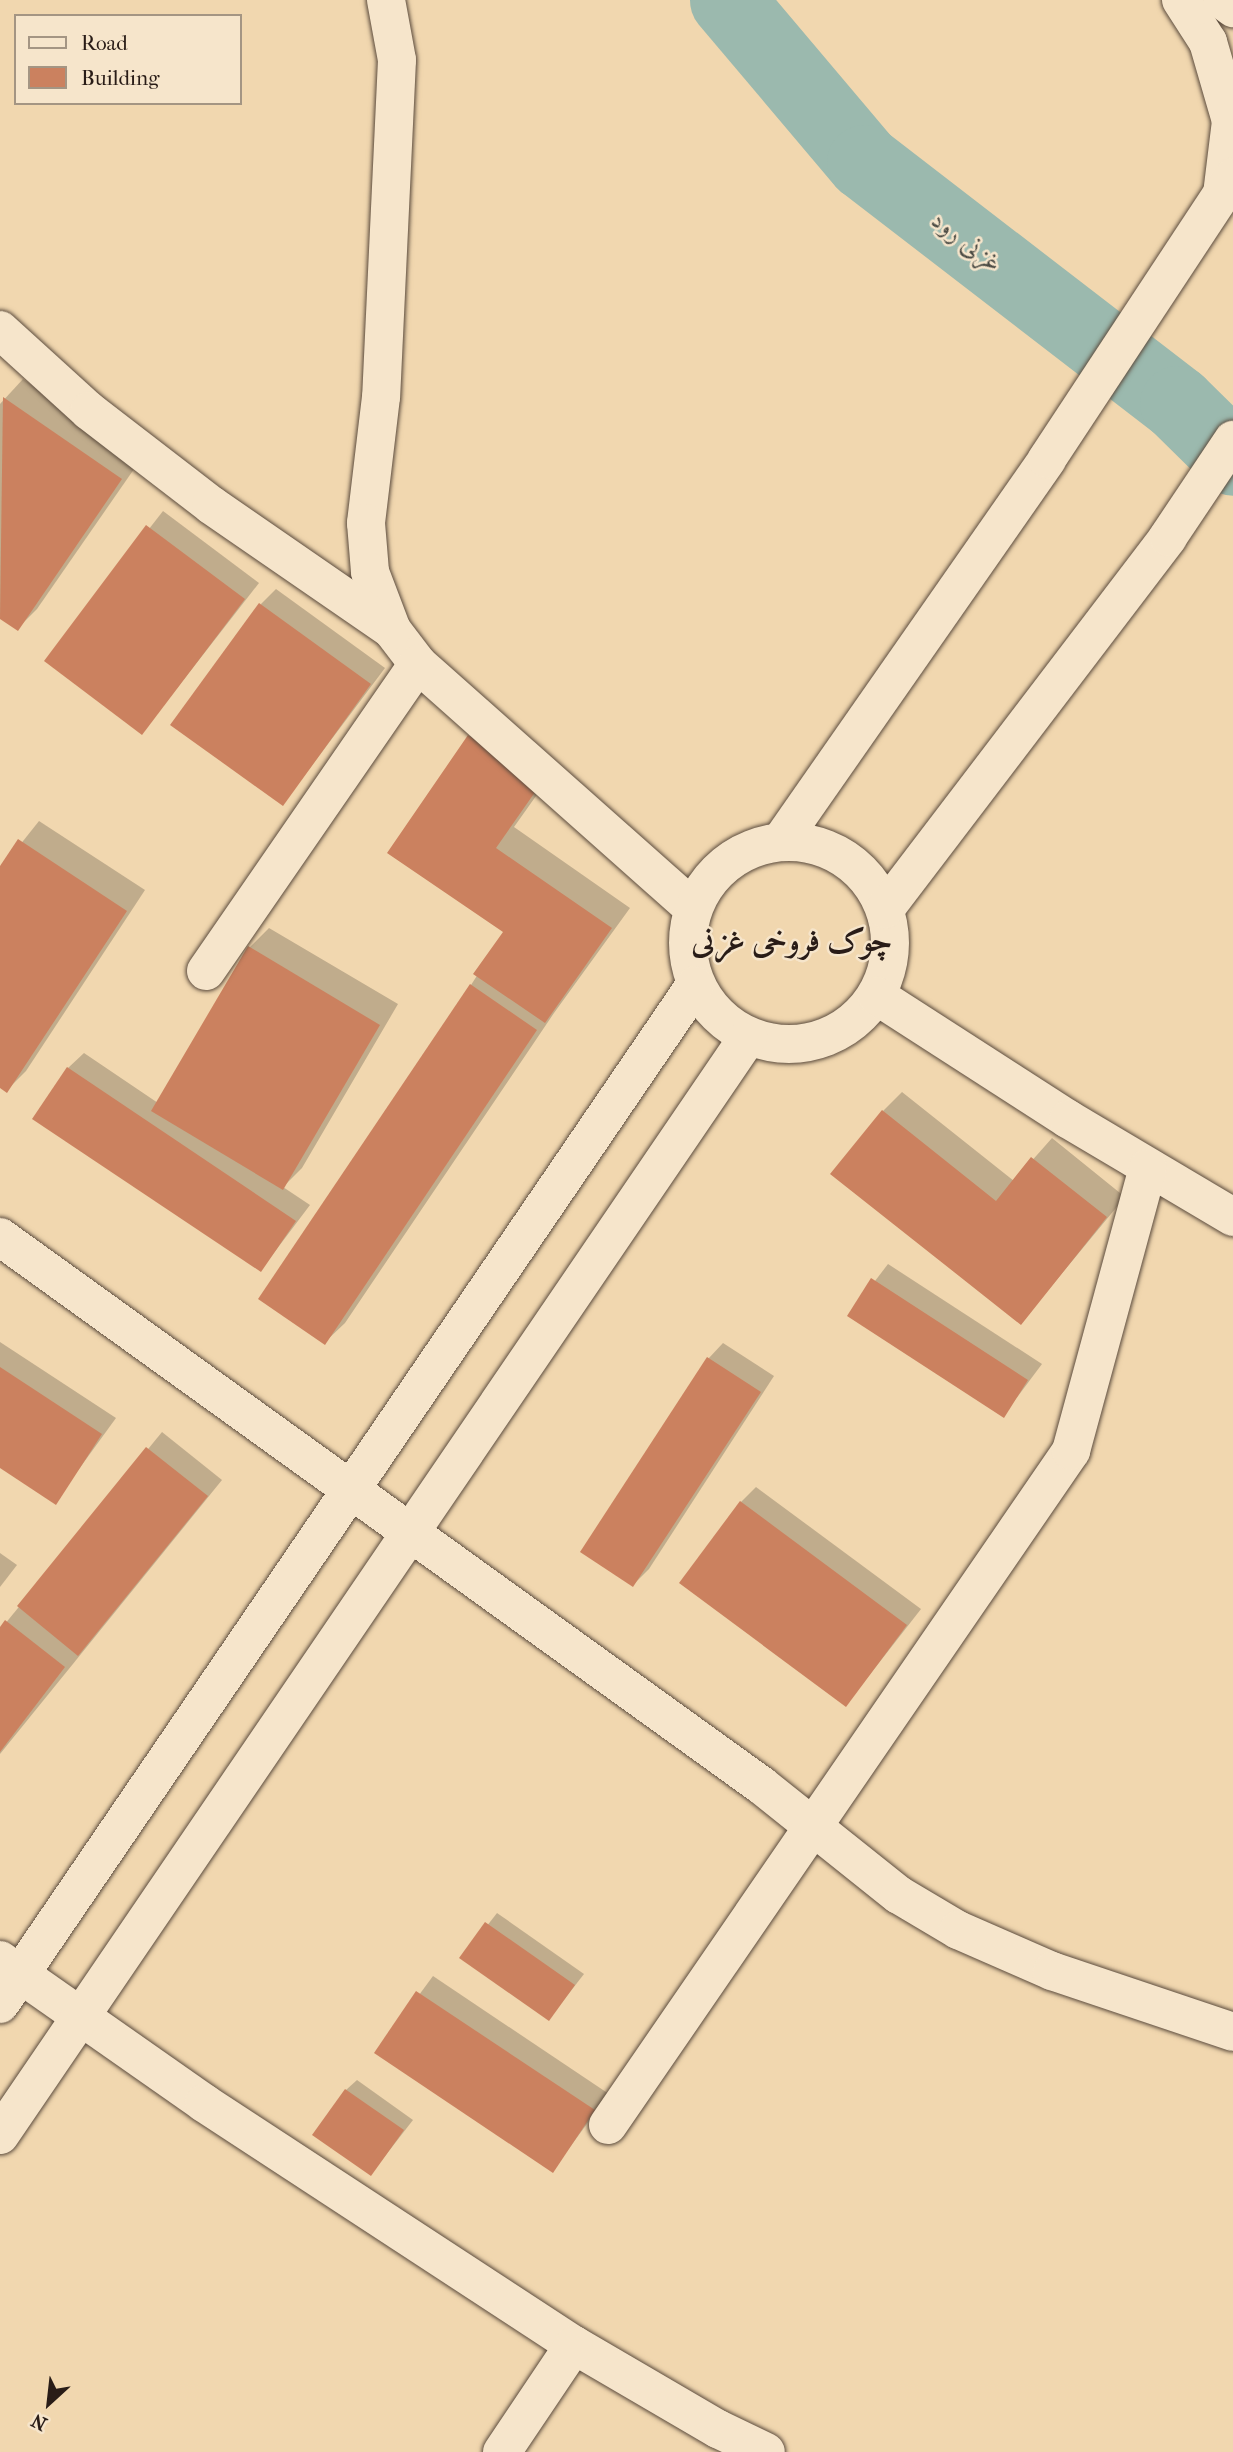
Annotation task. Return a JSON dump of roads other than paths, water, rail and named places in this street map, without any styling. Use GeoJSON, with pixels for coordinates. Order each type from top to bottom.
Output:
{"type":"FeatureCollection","features":[{"type":"Feature","properties":{"kind":"street"},"geometry":{"type":"LineString","coordinates":[[386,0],[397,60],[381,397],[366,523],[370,572],[392,630],[418,664],[693,908]]}},
{"type":"Feature","properties":{"kind":"street"},"geometry":{"type":"LineString","coordinates":[[781,841],[1047,459],[1227,185],[1231,121],[1208,42],[1181,0]]}},
{"type":"Feature","properties":{"kind":"street"},"geometry":{"type":"LineString","coordinates":[[1222,0],[1233,8]]}},
{"type":"Feature","properties":{"kind":"street"},"geometry":{"type":"LineString","coordinates":[[0,330],[89,411],[211,505],[392,630]]}},
{"type":"Feature","properties":{"kind":"street"},"geometry":{"type":"LineString","coordinates":[[885,909],[1168,537],[1233,440]]}},
{"type":"Feature","properties":{"kind":"street"},"geometry":{"type":"LineString","coordinates":[[206,971],[418,664]]}},
{"type":"Feature","properties":{"kind":"street"},"geometry":{"type":"LineString","coordinates":[[781,841],[814,845],[844,858],[869,880],[885,909],[891,954],[877,996],[852,1024],[821,1041],[784,1045],[748,1037],[717,1016],[695,985],[686,947],[693,908],[713,874],[744,852],[781,841]]}},
{"type":"Feature","properties":{"kind":"street"},"geometry":{"type":"LineString","coordinates":[[695,985],[353,1492],[7,1979],[80,2018],[574,2345],[718,2430],[766,2452]]}},
{"type":"Feature","properties":{"kind":"street"},"geometry":{"type":"LineString","coordinates":[[877,996],[1148,1168],[1233,1217]]}},
{"type":"Feature","properties":{"kind":"street"},"geometry":{"type":"LineString","coordinates":[[0,2135],[414,1532],[748,1037]]}},
{"type":"Feature","properties":{"kind":"street"},"geometry":{"type":"LineString","coordinates":[[608,2125],[811,1823],[1071,1451],[1148,1168]]}},
{"type":"Feature","properties":{"kind":"street"},"geometry":{"type":"LineString","coordinates":[[0,1237],[353,1492],[414,1532],[811,1823],[899,1895],[958,1930],[1052,1971],[1233,2032]]}},
{"type":"Feature","properties":{"kind":"street"},"geometry":{"type":"LineString","coordinates":[[502,2452],[574,2345]]}},
{"type":"Feature","properties":{"kind":"waterway","name":"غزنی رود"},"geometry":{"type":"LineString","coordinates":[[727,0],[864,162],[1177,403],[1233,458]]}},
{"type":"Feature","properties":{"kind":"district","name":"چوک فروخی غزنی"},"geometry":{"type":"Point","coordinates":[792,941]}}]}
